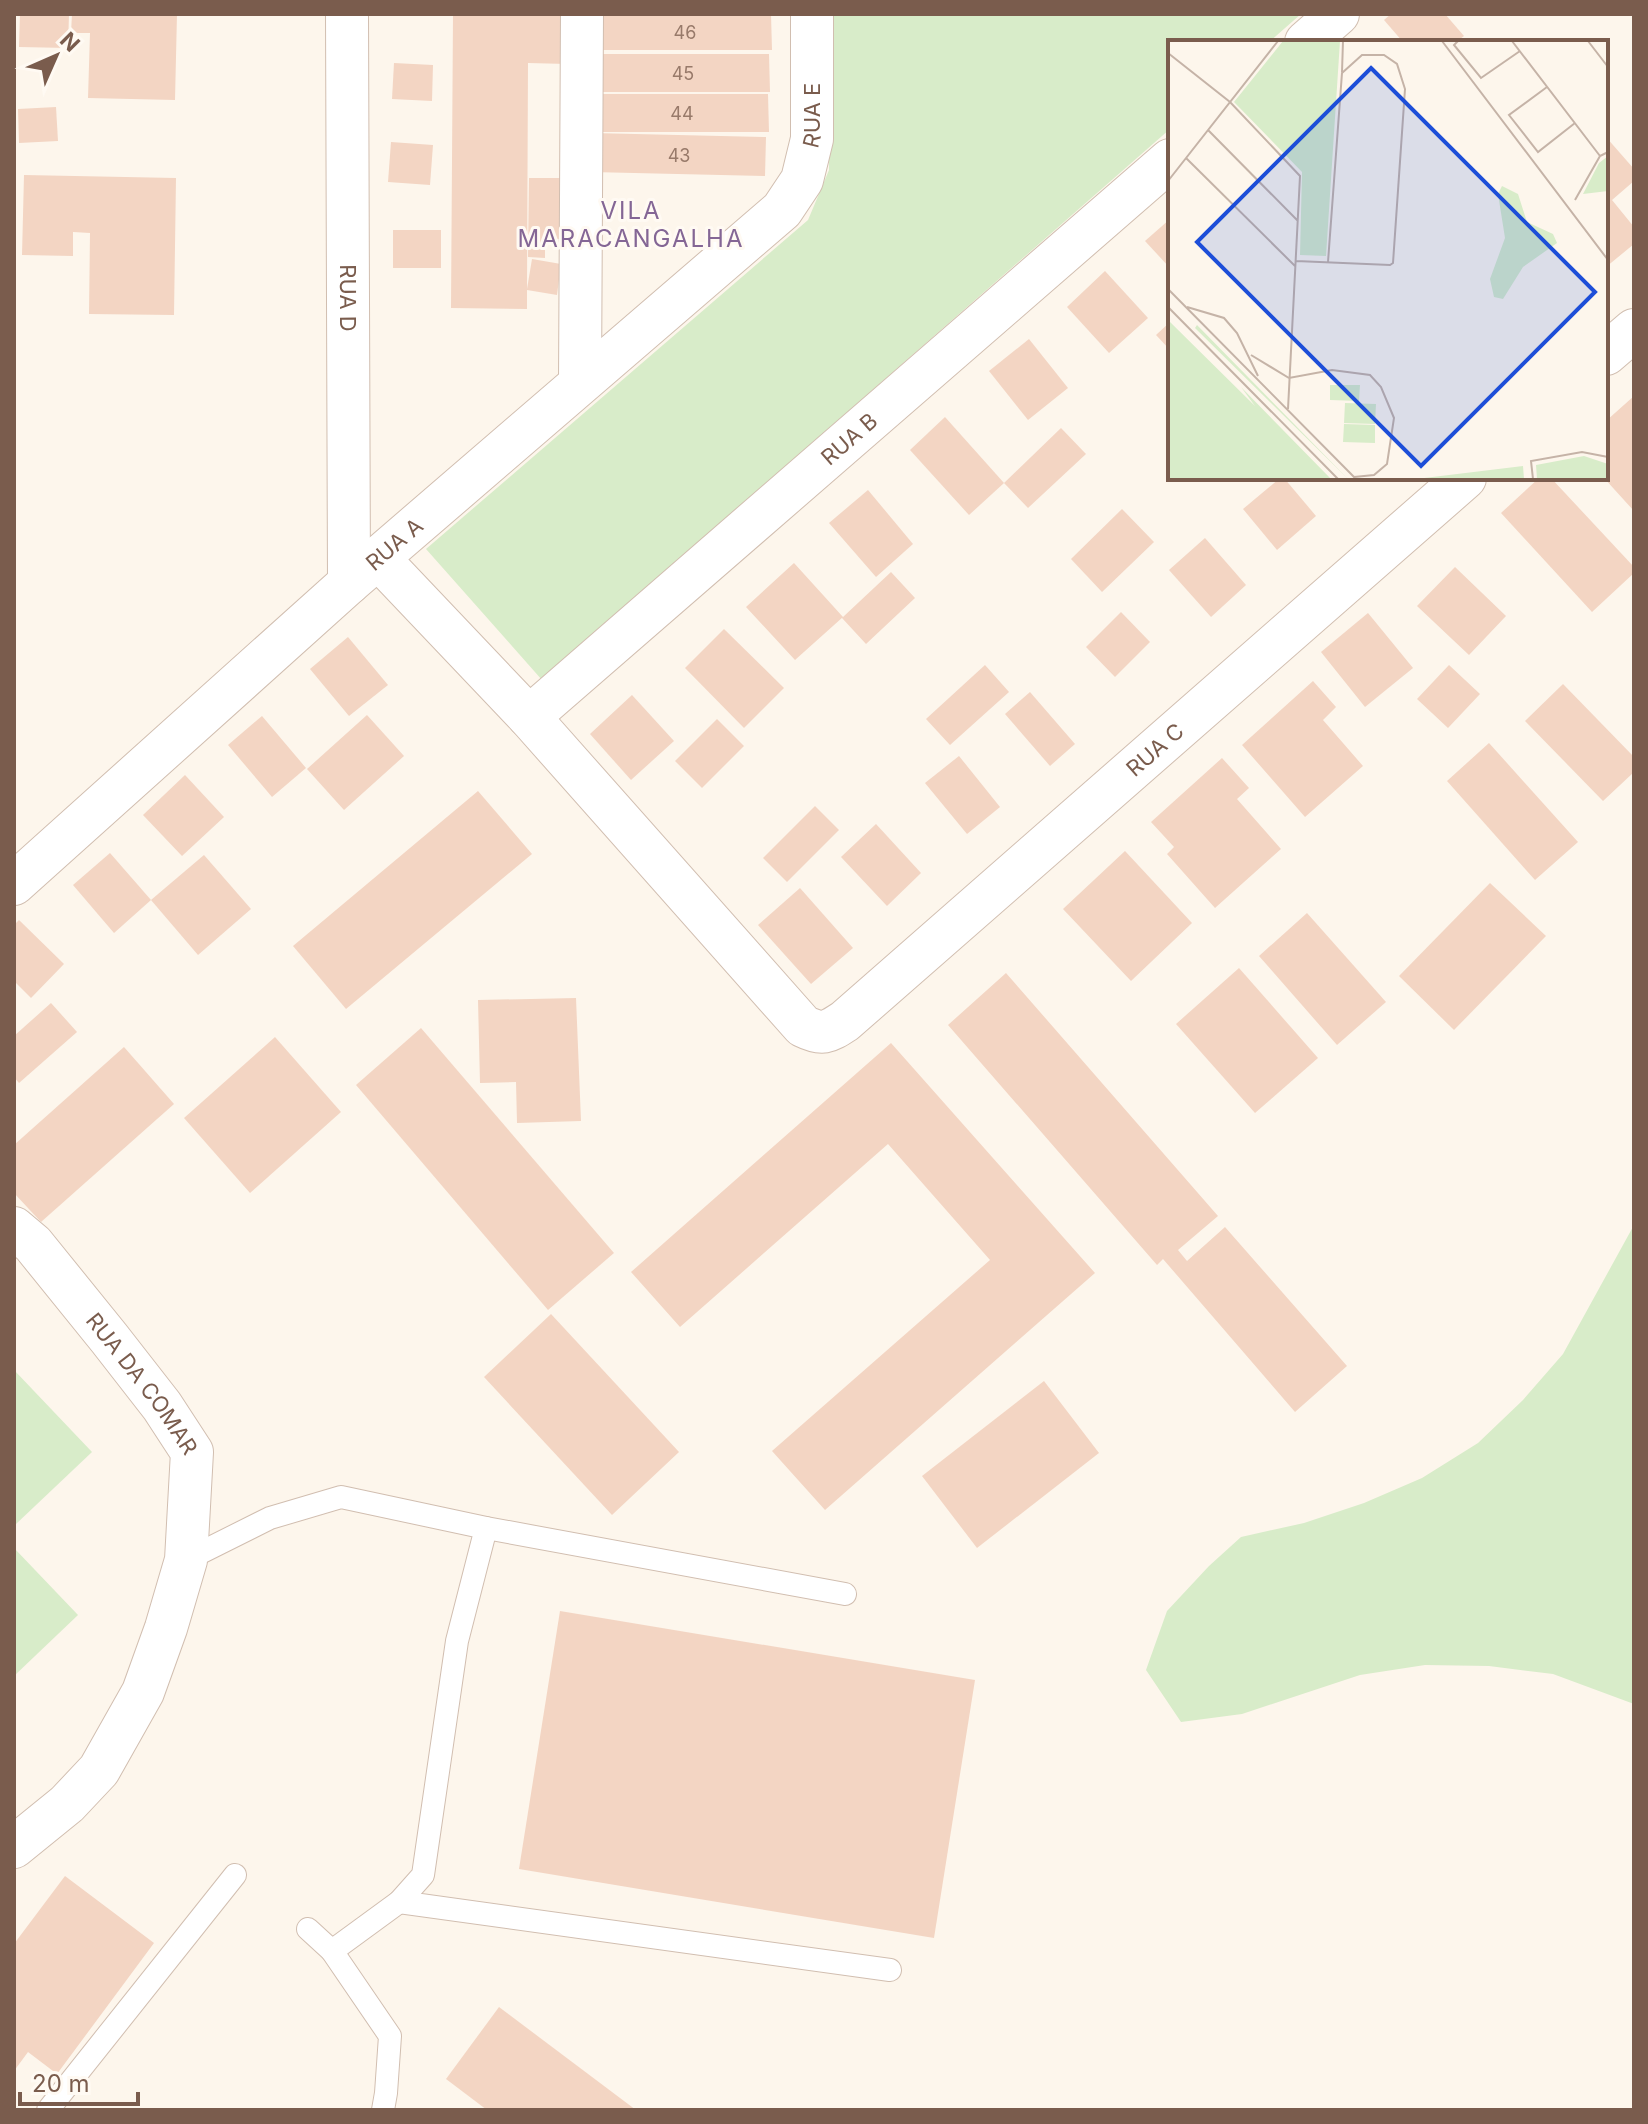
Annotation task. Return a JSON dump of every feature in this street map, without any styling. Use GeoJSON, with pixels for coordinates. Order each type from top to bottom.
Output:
{"type":"FeatureCollection","features":[{"type":"Feature","properties":{"kind":"street","name":"RUA D"},"geometry":{"type":"LineString","coordinates":[[347,14],[364,570]]}},
{"type":"Feature","properties":{"kind":"street"},"geometry":{"type":"LineString","coordinates":[[580,383],[582,14]]}},
{"type":"Feature","properties":{"kind":"street","name":"RUA E"},"geometry":{"type":"LineString","coordinates":[[782,210],[802,180],[812,139],[812,14]]}},
{"type":"Feature","properties":{"kind":"street"},"geometry":{"type":"LineString","coordinates":[[1308,40],[1338,14]]}},
{"type":"Feature","properties":{"kind":"street","name":"RUA B"},"geometry":{"type":"LineString","coordinates":[[529,717],[1168,162]]}},
{"type":"Feature","properties":{"kind":"street","name":"RUA A"},"geometry":{"type":"LineString","coordinates":[[14,884],[364,570],[782,210]]}},
{"type":"Feature","properties":{"kind":"street"},"geometry":{"type":"LineString","coordinates":[[1608,352],[1634,330]]}},
{"type":"Feature","properties":{"kind":"street","name":"RUA C"},"geometry":{"type":"LineString","coordinates":[[529,717],[803,1026],[816,1032],[829,1031],[845,1021],[1463,480]]}},
{"type":"Feature","properties":{"kind":"street"},"geometry":{"type":"LineString","coordinates":[[364,570],[529,717]]}},
{"type":"Feature","properties":{"kind":"street","name":"RUA DA COMAR"},"geometry":{"type":"LineString","coordinates":[[14,1228],[33,1244],[118,1350],[162,1406],[192,1452],[186,1560],[143,1692],[99,1770],[67,1804],[14,1847]]}},
{"type":"Feature","properties":{"kind":"lane"},"geometry":{"type":"LineString","coordinates":[[186,1560],[270,1518],[341,1497],[486,1528],[845,1594]]}},
{"type":"Feature","properties":{"kind":"lane"},"geometry":{"type":"LineString","coordinates":[[332,1951],[399,1902],[423,1875],[457,1641],[486,1528]]}},
{"type":"Feature","properties":{"kind":"lane"},"geometry":{"type":"LineString","coordinates":[[48,2110],[235,1875]]}},
{"type":"Feature","properties":{"kind":"lane"},"geometry":{"type":"LineString","coordinates":[[399,1902],[890,1970]]}},
{"type":"Feature","properties":{"kind":"lane"},"geometry":{"type":"LineString","coordinates":[[308,1929],[332,1951],[390,2036],[383,2110]]}},
{"type":"Feature","properties":{"kind":"green space"},"geometry":{"type":"Polygon","coordinates":[[[830,14],[1301,14],[1271,40],[1168,40],[1168,131],[542,680],[426,549],[808,220],[829,170],[830,14]]]}},
{"type":"Feature","properties":{"kind":"green space"},"geometry":{"type":"Polygon","coordinates":[[[1634,1225],[1634,1704],[1553,1674],[1489,1666],[1425,1665],[1360,1675],[1242,1714],[1181,1722],[1146,1670],[1167,1611],[1241,1537],[1304,1523],[1364,1503],[1422,1478],[1478,1443],[1523,1400],[1563,1354],[1634,1225]]]}},
{"type":"Feature","properties":{"kind":"green space"},"geometry":{"type":"Polygon","coordinates":[[[14,1370],[92,1452],[16,1524],[14,1522],[14,1370]]]}},
{"type":"Feature","properties":{"kind":"green space"},"geometry":{"type":"Polygon","coordinates":[[[14,1548],[78,1615],[14,1676],[14,1548]]]}},
{"type":"Feature","properties":{"kind":"building"},"geometry":{"type":"Polygon","coordinates":[[[20,14],[69,14],[68,48],[19,47],[20,14]]]}},
{"type":"Feature","properties":{"kind":"building"},"geometry":{"type":"Polygon","coordinates":[[[72,14],[177,14],[175,100],[88,98],[90,33],[71,33],[72,14]]]}},
{"type":"Feature","properties":{"kind":"building"},"geometry":{"type":"Polygon","coordinates":[[[453,14],[567,14],[567,64],[528,63],[527,289],[532,259],[561,264],[557,295],[527,290],[527,309],[451,308],[453,14]]]}},
{"type":"Feature","properties":{"kind":"building"},"geometry":{"type":"Polygon","coordinates":[[[599,14],[771,14],[772,50],[599,50],[599,14]]]}},
{"type":"Feature","properties":{"kind":"building"},"geometry":{"type":"Polygon","coordinates":[[[1391,14],[1445,14],[1464,36],[1459,40],[1401,40],[1384,20],[1391,14]]]}},
{"type":"Feature","properties":{"kind":"building"},"geometry":{"type":"Polygon","coordinates":[[[596,54],[769,54],[770,92],[596,92],[596,54]]]}},
{"type":"Feature","properties":{"kind":"building"},"geometry":{"type":"Polygon","coordinates":[[[394,63],[433,65],[432,101],[392,99],[394,63]]]}},
{"type":"Feature","properties":{"kind":"building"},"geometry":{"type":"Polygon","coordinates":[[[596,94],[768,94],[769,132],[596,132],[596,94]]]}},
{"type":"Feature","properties":{"kind":"building"},"geometry":{"type":"Polygon","coordinates":[[[56,107],[58,141],[19,143],[18,109],[56,107]]]}},
{"type":"Feature","properties":{"kind":"building"},"geometry":{"type":"Polygon","coordinates":[[[592,133],[766,137],[765,176],[591,172],[592,133]]]}},
{"type":"Feature","properties":{"kind":"building"},"geometry":{"type":"Polygon","coordinates":[[[1608,139],[1634,169],[1634,181],[1612,200],[1634,227],[1634,244],[1608,265],[1608,139]]]}},
{"type":"Feature","properties":{"kind":"building"},"geometry":{"type":"Polygon","coordinates":[[[391,142],[433,145],[430,185],[388,182],[391,142]]]}},
{"type":"Feature","properties":{"kind":"building"},"geometry":{"type":"Polygon","coordinates":[[[24,175],[176,178],[174,315],[89,314],[90,233],[73,232],[73,256],[22,255],[24,175]]]}},
{"type":"Feature","properties":{"kind":"building"},"geometry":{"type":"Polygon","coordinates":[[[529,178],[565,178],[565,239],[545,239],[545,258],[528,257],[529,178]]]}},
{"type":"Feature","properties":{"kind":"building"},"geometry":{"type":"Polygon","coordinates":[[[1168,221],[1168,266],[1145,241],[1168,221]]]}},
{"type":"Feature","properties":{"kind":"building"},"geometry":{"type":"Polygon","coordinates":[[[393,230],[441,230],[441,268],[393,268],[393,230]]]}},
{"type":"Feature","properties":{"kind":"building"},"geometry":{"type":"Polygon","coordinates":[[[1105,271],[1148,318],[1109,353],[1067,307],[1105,271]]]}},
{"type":"Feature","properties":{"kind":"building"},"geometry":{"type":"Polygon","coordinates":[[[1168,324],[1168,348],[1156,335],[1168,324]]]}},
{"type":"Feature","properties":{"kind":"building"},"geometry":{"type":"Polygon","coordinates":[[[1029,339],[1068,388],[1028,420],[989,371],[1029,339]]]}},
{"type":"Feature","properties":{"kind":"building"},"geometry":{"type":"Polygon","coordinates":[[[1634,396],[1634,511],[1606,480],[1608,419],[1634,396]]]}},
{"type":"Feature","properties":{"kind":"building"},"geometry":{"type":"Polygon","coordinates":[[[945,417],[1004,483],[969,515],[910,450],[945,417]]]}},
{"type":"Feature","properties":{"kind":"building"},"geometry":{"type":"Polygon","coordinates":[[[1061,428],[1086,454],[1028,508],[1004,483],[1061,428]]]}},
{"type":"Feature","properties":{"kind":"building"},"geometry":{"type":"Polygon","coordinates":[[[1278,480],[1286,480],[1316,516],[1277,550],[1243,509],[1278,480]]]}},
{"type":"Feature","properties":{"kind":"building"},"geometry":{"type":"Polygon","coordinates":[[[1537,480],[1553,480],[1634,567],[1634,573],[1592,612],[1501,513],[1537,480]]]}},
{"type":"Feature","properties":{"kind":"building"},"geometry":{"type":"Polygon","coordinates":[[[868,490],[913,544],[876,577],[829,523],[868,490]]]}},
{"type":"Feature","properties":{"kind":"building"},"geometry":{"type":"Polygon","coordinates":[[[1122,509],[1154,542],[1102,592],[1071,559],[1122,509]]]}},
{"type":"Feature","properties":{"kind":"building"},"geometry":{"type":"Polygon","coordinates":[[[1205,538],[1246,585],[1211,617],[1169,570],[1205,538]]]}},
{"type":"Feature","properties":{"kind":"building"},"geometry":{"type":"Polygon","coordinates":[[[794,563],[843,617],[795,660],[746,607],[794,563]]]}},
{"type":"Feature","properties":{"kind":"building"},"geometry":{"type":"Polygon","coordinates":[[[1455,567],[1506,616],[1469,655],[1417,606],[1455,567]]]}},
{"type":"Feature","properties":{"kind":"building"},"geometry":{"type":"Polygon","coordinates":[[[891,572],[915,598],[866,644],[842,618],[891,572]]]}},
{"type":"Feature","properties":{"kind":"building"},"geometry":{"type":"Polygon","coordinates":[[[1121,612],[1150,642],[1115,677],[1086,647],[1121,612]]]}},
{"type":"Feature","properties":{"kind":"building"},"geometry":{"type":"Polygon","coordinates":[[[1368,613],[1413,668],[1365,707],[1321,652],[1368,613]]]}},
{"type":"Feature","properties":{"kind":"building"},"geometry":{"type":"Polygon","coordinates":[[[724,629],[784,688],[744,728],[685,668],[724,629]]]}},
{"type":"Feature","properties":{"kind":"building"},"geometry":{"type":"Polygon","coordinates":[[[348,637],[388,685],[349,716],[310,669],[348,637]]]}},
{"type":"Feature","properties":{"kind":"building"},"geometry":{"type":"Polygon","coordinates":[[[985,665],[1009,692],[950,745],[926,719],[985,665]]]}},
{"type":"Feature","properties":{"kind":"building"},"geometry":{"type":"Polygon","coordinates":[[[1449,665],[1480,694],[1448,728],[1417,699],[1449,665]]]}},
{"type":"Feature","properties":{"kind":"building"},"geometry":{"type":"Polygon","coordinates":[[[1313,681],[1336,707],[1323,720],[1363,766],[1305,817],[1242,745],[1313,681]]]}},
{"type":"Feature","properties":{"kind":"building"},"geometry":{"type":"Polygon","coordinates":[[[1563,684],[1634,757],[1634,772],[1603,801],[1525,721],[1563,684]]]}},
{"type":"Feature","properties":{"kind":"building"},"geometry":{"type":"Polygon","coordinates":[[[1030,692],[1075,744],[1050,766],[1005,714],[1030,692]]]}},
{"type":"Feature","properties":{"kind":"building"},"geometry":{"type":"Polygon","coordinates":[[[632,695],[674,741],[631,780],[590,734],[632,695]]]}},
{"type":"Feature","properties":{"kind":"building"},"geometry":{"type":"Polygon","coordinates":[[[367,715],[404,756],[344,810],[307,769],[367,715]]]}},
{"type":"Feature","properties":{"kind":"building"},"geometry":{"type":"Polygon","coordinates":[[[262,716],[306,768],[272,797],[228,745],[262,716]]]}},
{"type":"Feature","properties":{"kind":"building"},"geometry":{"type":"Polygon","coordinates":[[[717,719],[744,746],[702,788],[675,761],[717,719]]]}},
{"type":"Feature","properties":{"kind":"building"},"geometry":{"type":"Polygon","coordinates":[[[1489,743],[1578,842],[1535,880],[1447,781],[1489,743]]]}},
{"type":"Feature","properties":{"kind":"building"},"geometry":{"type":"Polygon","coordinates":[[[959,756],[1000,807],[967,834],[925,783],[959,756]]]}},
{"type":"Feature","properties":{"kind":"building"},"geometry":{"type":"Polygon","coordinates":[[[1222,758],[1249,788],[1237,799],[1281,849],[1215,908],[1167,854],[1174,847],[1151,822],[1222,758]]]}},
{"type":"Feature","properties":{"kind":"building"},"geometry":{"type":"Polygon","coordinates":[[[185,775],[224,817],[182,856],[143,815],[185,775]]]}},
{"type":"Feature","properties":{"kind":"building"},"geometry":{"type":"Polygon","coordinates":[[[478,791],[532,854],[346,1009],[293,946],[478,791]]]}},
{"type":"Feature","properties":{"kind":"building"},"geometry":{"type":"Polygon","coordinates":[[[815,806],[839,830],[787,882],[763,858],[815,806]]]}},
{"type":"Feature","properties":{"kind":"building"},"geometry":{"type":"Polygon","coordinates":[[[876,824],[921,873],[887,906],[841,857],[876,824]]]}},
{"type":"Feature","properties":{"kind":"building"},"geometry":{"type":"Polygon","coordinates":[[[1125,851],[1192,923],[1131,981],[1063,909],[1125,851]]]}},
{"type":"Feature","properties":{"kind":"building"},"geometry":{"type":"Polygon","coordinates":[[[110,853],[151,900],[114,933],[73,885],[110,853]]]}},
{"type":"Feature","properties":{"kind":"building"},"geometry":{"type":"Polygon","coordinates":[[[204,855],[251,909],[198,955],[151,900],[204,855]]]}},
{"type":"Feature","properties":{"kind":"building"},"geometry":{"type":"Polygon","coordinates":[[[1490,883],[1546,936],[1454,1030],[1399,976],[1490,883]]]}},
{"type":"Feature","properties":{"kind":"building"},"geometry":{"type":"Polygon","coordinates":[[[800,888],[853,948],[811,984],[758,925],[800,888]]]}},
{"type":"Feature","properties":{"kind":"building"},"geometry":{"type":"Polygon","coordinates":[[[1307,913],[1386,1002],[1337,1045],[1259,956],[1307,913]]]}},
{"type":"Feature","properties":{"kind":"building"},"geometry":{"type":"Polygon","coordinates":[[[19,920],[64,964],[31,998],[14,981],[14,925],[19,920]]]}},
{"type":"Feature","properties":{"kind":"building"},"geometry":{"type":"Polygon","coordinates":[[[1239,968],[1318,1058],[1255,1113],[1176,1024],[1239,968]]]}},
{"type":"Feature","properties":{"kind":"building"},"geometry":{"type":"Polygon","coordinates":[[[1006,973],[1218,1216],[1178,1250],[1187,1261],[1225,1227],[1347,1366],[1295,1412],[1163,1259],[1157,1265],[948,1025],[1006,973]]]}},
{"type":"Feature","properties":{"kind":"building"},"geometry":{"type":"Polygon","coordinates":[[[576,998],[581,1121],[517,1123],[516,1082],[480,1083],[478,1000],[576,998]]]}},
{"type":"Feature","properties":{"kind":"building"},"geometry":{"type":"Polygon","coordinates":[[[51,1003],[77,1032],[19,1083],[14,1077],[14,1036],[51,1003]]]}},
{"type":"Feature","properties":{"kind":"building"},"geometry":{"type":"Polygon","coordinates":[[[421,1028],[614,1253],[548,1310],[356,1085],[421,1028]]]}},
{"type":"Feature","properties":{"kind":"building"},"geometry":{"type":"Polygon","coordinates":[[[275,1037],[341,1112],[250,1193],[184,1118],[275,1037]]]}},
{"type":"Feature","properties":{"kind":"building"},"geometry":{"type":"Polygon","coordinates":[[[891,1043],[1095,1273],[825,1510],[772,1451],[990,1260],[888,1144],[680,1327],[631,1272],[891,1043]]]}},
{"type":"Feature","properties":{"kind":"building"},"geometry":{"type":"Polygon","coordinates":[[[124,1047],[174,1104],[41,1222],[14,1193],[14,1145],[124,1047]]]}},
{"type":"Feature","properties":{"kind":"building"},"geometry":{"type":"Polygon","coordinates":[[[551,1314],[679,1452],[612,1515],[484,1377],[551,1314]]]}},
{"type":"Feature","properties":{"kind":"building"},"geometry":{"type":"Polygon","coordinates":[[[1044,1381],[1099,1453],[977,1548],[922,1476],[1044,1381]]]}},
{"type":"Feature","properties":{"kind":"building"},"geometry":{"type":"Polygon","coordinates":[[[560,1611],[975,1680],[934,1938],[519,1869],[560,1611]]]}},
{"type":"Feature","properties":{"kind":"building"},"geometry":{"type":"Polygon","coordinates":[[[65,1876],[154,1943],[57,2074],[28,2052],[14,2071],[14,1944],[65,1876]]]}},
{"type":"Feature","properties":{"kind":"building"},"geometry":{"type":"Polygon","coordinates":[[[499,2007],[636,2110],[487,2110],[446,2079],[499,2007]]]}},
{"type":"Feature","properties":{"kind":"district","name":"VILA MARACANGALHA"},"geometry":{"type":"Point","coordinates":[631,224]}}]}
